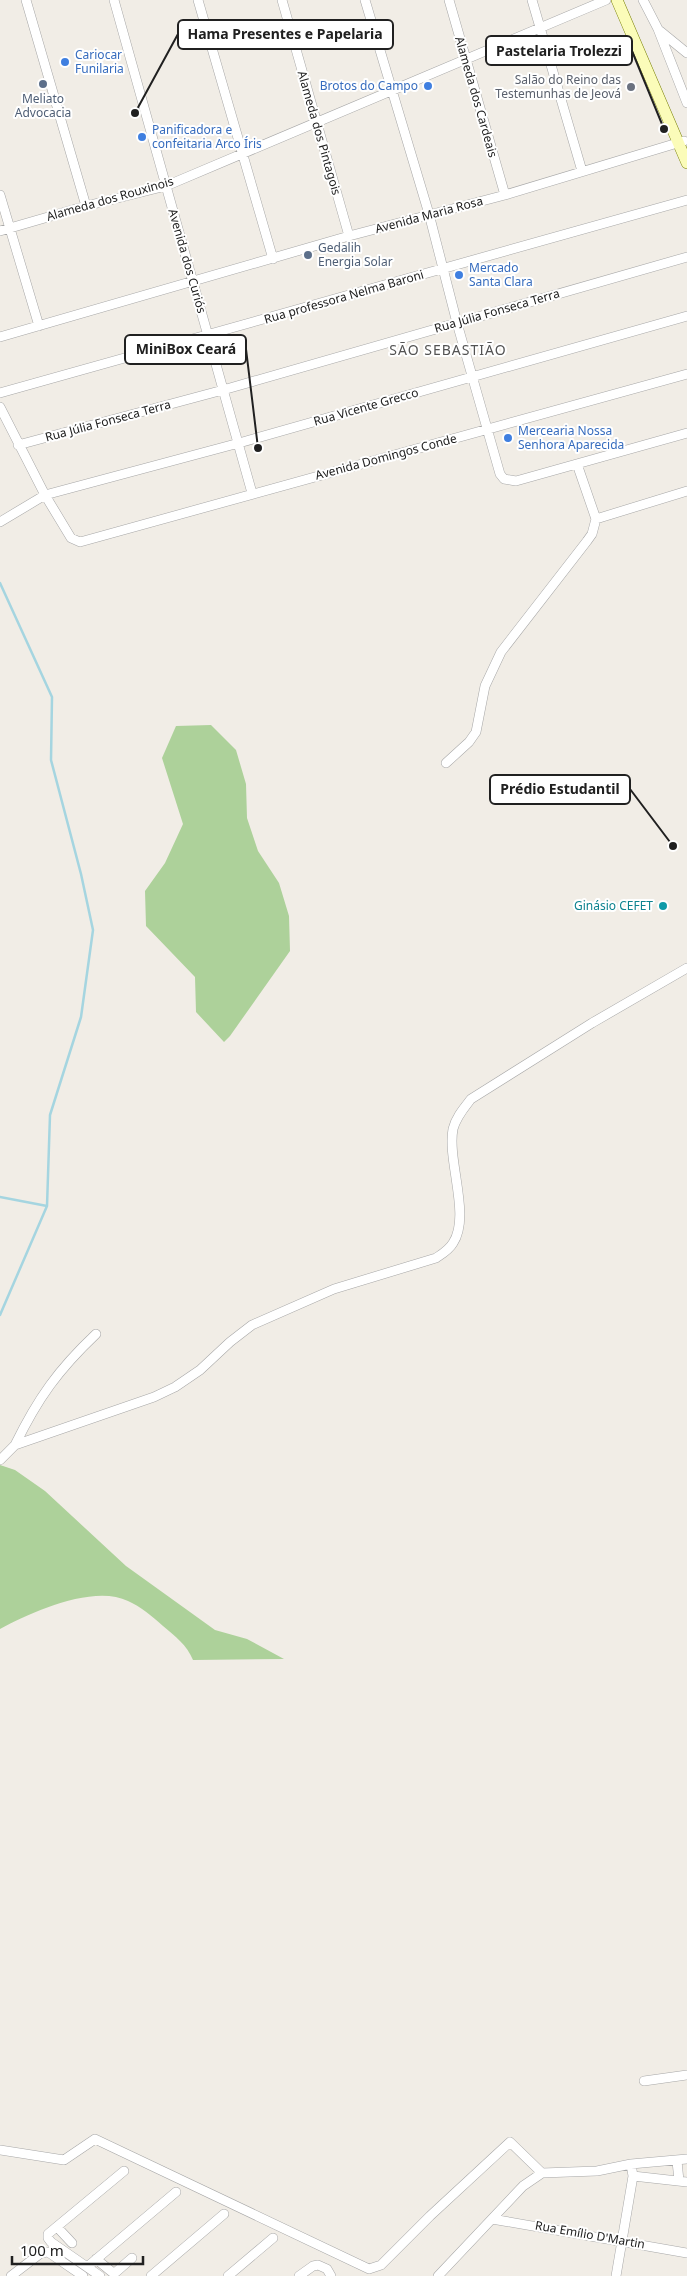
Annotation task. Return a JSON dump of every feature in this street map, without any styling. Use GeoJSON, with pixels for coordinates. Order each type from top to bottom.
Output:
{"type":"FeatureCollection","features":[{"type":"Feature","properties":{"kind":"main road"},"geometry":{"type":"LineString","coordinates":[[617,0],[683,144]]}},
{"type":"Feature","properties":{"kind":"main road"},"geometry":{"type":"LineString","coordinates":[[625,0],[683,144],[687,163]]}},
{"type":"Feature","properties":{"kind":"street"},"geometry":{"type":"LineString","coordinates":[[26,0],[86,206]]}},
{"type":"Feature","properties":{"kind":"street","name":"Avenida dos Curiós"},"geometry":{"type":"LineString","coordinates":[[114,0],[252,493]]}},
{"type":"Feature","properties":{"kind":"street"},"geometry":{"type":"LineString","coordinates":[[198,0],[273,258]]}},
{"type":"Feature","properties":{"kind":"street","name":"Alameda dos Pintagois"},"geometry":{"type":"LineString","coordinates":[[282,0],[315,122],[349,236]]}},
{"type":"Feature","properties":{"kind":"street"},"geometry":{"type":"LineString","coordinates":[[365,0],[390,90],[429,214],[456,323],[500,474],[504,479],[516,481],[687,433]]}},
{"type":"Feature","properties":{"kind":"street","name":"Alameda dos Cardeais"},"geometry":{"type":"LineString","coordinates":[[449,0],[505,195]]}},
{"type":"Feature","properties":{"kind":"street"},"geometry":{"type":"LineString","coordinates":[[532,0],[582,171]]}},
{"type":"Feature","properties":{"kind":"street","name":"Alameda dos Rouxinois"},"geometry":{"type":"LineString","coordinates":[[0,231],[86,206],[166,186],[606,0]]}},
{"type":"Feature","properties":{"kind":"street"},"geometry":{"type":"LineString","coordinates":[[643,0],[658,29],[687,103]]}},
{"type":"Feature","properties":{"kind":"street"},"geometry":{"type":"LineString","coordinates":[[658,29],[687,53]]}},
{"type":"Feature","properties":{"kind":"street","name":"Avenida Maria Rosa"},"geometry":{"type":"LineString","coordinates":[[0,337],[349,236],[505,195],[582,171],[683,144]]}},
{"type":"Feature","properties":{"kind":"street"},"geometry":{"type":"LineString","coordinates":[[0,195],[39,326]]}},
{"type":"Feature","properties":{"kind":"street","name":"Rua professora Nelma Baroni"},"geometry":{"type":"LineString","coordinates":[[0,393],[687,200]]}},
{"type":"Feature","properties":{"kind":"street","name":"Rua Júlia Fonseca Terra"},"geometry":{"type":"LineString","coordinates":[[18,445],[223,390],[687,256]]}},
{"type":"Feature","properties":{"kind":"street","name":"Rua Vicente Grecco"},"geometry":{"type":"LineString","coordinates":[[0,522],[45,495],[238,443],[687,316]]}},
{"type":"Feature","properties":{"kind":"street","name":"Avenida Domingos Conde"},"geometry":{"type":"LineString","coordinates":[[45,495],[71,538],[75,542],[85,542],[252,493],[488,430],[687,374]]}},
{"type":"Feature","properties":{"kind":"street"},"geometry":{"type":"LineString","coordinates":[[0,407],[45,495]]}},
{"type":"Feature","properties":{"kind":"street"},"geometry":{"type":"LineString","coordinates":[[446,763],[469,742],[476,732],[485,686],[492,667],[501,652],[592,534],[596,518],[577,464]]}},
{"type":"Feature","properties":{"kind":"street"},"geometry":{"type":"LineString","coordinates":[[596,518],[687,491]]}},
{"type":"Feature","properties":{"kind":"street"},"geometry":{"type":"LineString","coordinates":[[15,1445],[175,1387],[200,1370],[230,1342],[252,1325],[278,1313],[334,1289],[436,1258],[446,1250],[457,1235],[459,1208],[452,1148],[453,1128],[460,1112],[471,1099],[592,1023],[687,968]]}},
{"type":"Feature","properties":{"kind":"street"},"geometry":{"type":"LineString","coordinates":[[0,1460],[15,1445],[48,1386],[67,1361],[96,1334]]}},
{"type":"Feature","properties":{"kind":"street"},"geometry":{"type":"LineString","coordinates":[[644,2081],[686,2072]]}},
{"type":"Feature","properties":{"kind":"street"},"geometry":{"type":"LineString","coordinates":[[0,2150],[64,2160],[95,2139],[369,2269],[374,2269],[381,2265],[430,2216],[510,2142],[542,2173]]}},
{"type":"Feature","properties":{"kind":"street"},"geometry":{"type":"LineString","coordinates":[[438,2276],[523,2186],[542,2173],[597,2171],[631,2164],[687,2159]]}},
{"type":"Feature","properties":{"kind":"street"},"geometry":{"type":"LineString","coordinates":[[632,2176],[683,2181],[677,2161]]}},
{"type":"Feature","properties":{"kind":"street"},"geometry":{"type":"LineString","coordinates":[[616,2276],[632,2176],[631,2164]]}},
{"type":"Feature","properties":{"kind":"street"},"geometry":{"type":"LineString","coordinates":[[100,2276],[51,2242],[48,2234],[124,2171]]}},
{"type":"Feature","properties":{"kind":"street"},"geometry":{"type":"LineString","coordinates":[[87,2267],[176,2192]]}},
{"type":"Feature","properties":{"kind":"street"},"geometry":{"type":"LineString","coordinates":[[151,2276],[224,2214]]}},
{"type":"Feature","properties":{"kind":"street","name":"Rua Emílio D'Martin"},"geometry":{"type":"LineString","coordinates":[[492,2219],[622,2240],[687,2253]]}},
{"type":"Feature","properties":{"kind":"street"},"geometry":{"type":"LineString","coordinates":[[57,2227],[72,2243]]}},
{"type":"Feature","properties":{"kind":"street"},"geometry":{"type":"LineString","coordinates":[[228,2276],[273,2238]]}},
{"type":"Feature","properties":{"kind":"street"},"geometry":{"type":"LineString","coordinates":[[11,2276],[41,2253],[48,2252],[83,2276]]}},
{"type":"Feature","properties":{"kind":"street"},"geometry":{"type":"LineString","coordinates":[[96,2259],[112,2272],[116,2272],[132,2258]]}},
{"type":"Feature","properties":{"kind":"street"},"geometry":{"type":"LineString","coordinates":[[299,2276],[312,2266],[318,2264],[327,2269],[331,2276]]}},
{"type":"Feature","properties":{"kind":"green space"},"geometry":{"type":"Polygon","coordinates":[[[211,725],[236,750],[246,784],[247,818],[258,851],[279,883],[289,916],[290,951],[224,1042],[196,1012],[195,977],[146,926],[145,891],[165,863],[183,824],[162,758],[176,726],[211,725]]]}},
{"type":"Feature","properties":{"kind":"green space"},"geometry":{"type":"Polygon","coordinates":[[[0,1465],[15,1470],[45,1491],[126,1566],[215,1630],[247,1639],[284,1659],[193,1660],[180,1641],[151,1615],[133,1603],[114,1597],[98,1596],[63,1602],[28,1615],[0,1629],[0,1465]]]}},
{"type":"Feature","properties":{"kind":"waterway"},"geometry":{"type":"LineString","coordinates":[[0,583],[52,697],[51,760],[81,874],[93,930],[81,1017],[50,1115],[47,1206],[0,1315]]}},
{"type":"Feature","properties":{"kind":"waterway"},"geometry":{"type":"LineString","coordinates":[[0,1197],[47,1206]]}},
{"type":"Feature","properties":{"kind":"place","name":"Cariocar Funilaria"},"geometry":{"type":"Point","coordinates":[65,62]}},
{"type":"Feature","properties":{"kind":"place","name":"Meliato Advocacia"},"geometry":{"type":"Point","coordinates":[43,84]}},
{"type":"Feature","properties":{"kind":"place","name":"Brotos do Campo"},"geometry":{"type":"Point","coordinates":[428,86]}},
{"type":"Feature","properties":{"kind":"place","name":"Salão do Reino das Testemunhas de Jeová"},"geometry":{"type":"Point","coordinates":[631,87]}},
{"type":"Feature","properties":{"kind":"place","name":"Hama Presentes e Papelaria"},"geometry":{"type":"Point","coordinates":[135,113]}},
{"type":"Feature","properties":{"kind":"place","name":"Pastelaria Trolezzi"},"geometry":{"type":"Point","coordinates":[664,129]}},
{"type":"Feature","properties":{"kind":"place","name":"Panificadora e confeitaria Arco Íris"},"geometry":{"type":"Point","coordinates":[142,137]}},
{"type":"Feature","properties":{"kind":"place","name":"Gedalih Energia Solar"},"geometry":{"type":"Point","coordinates":[308,255]}},
{"type":"Feature","properties":{"kind":"place","name":"Mercado Santa Clara"},"geometry":{"type":"Point","coordinates":[459,275]}},
{"type":"Feature","properties":{"kind":"place","name":"Mercearia Nossa Senhora Aparecida"},"geometry":{"type":"Point","coordinates":[508,438]}},
{"type":"Feature","properties":{"kind":"place","name":"MiniBox Ceará"},"geometry":{"type":"Point","coordinates":[258,448]}},
{"type":"Feature","properties":{"kind":"place","name":"Prédio Estudantil"},"geometry":{"type":"Point","coordinates":[673,846]}},
{"type":"Feature","properties":{"kind":"place","name":"Ginásio CEFET"},"geometry":{"type":"Point","coordinates":[663,906]}},
{"type":"Feature","properties":{"kind":"district","name":"SÃO SEBASTIÃO"},"geometry":{"type":"Point","coordinates":[448,350]}}]}
